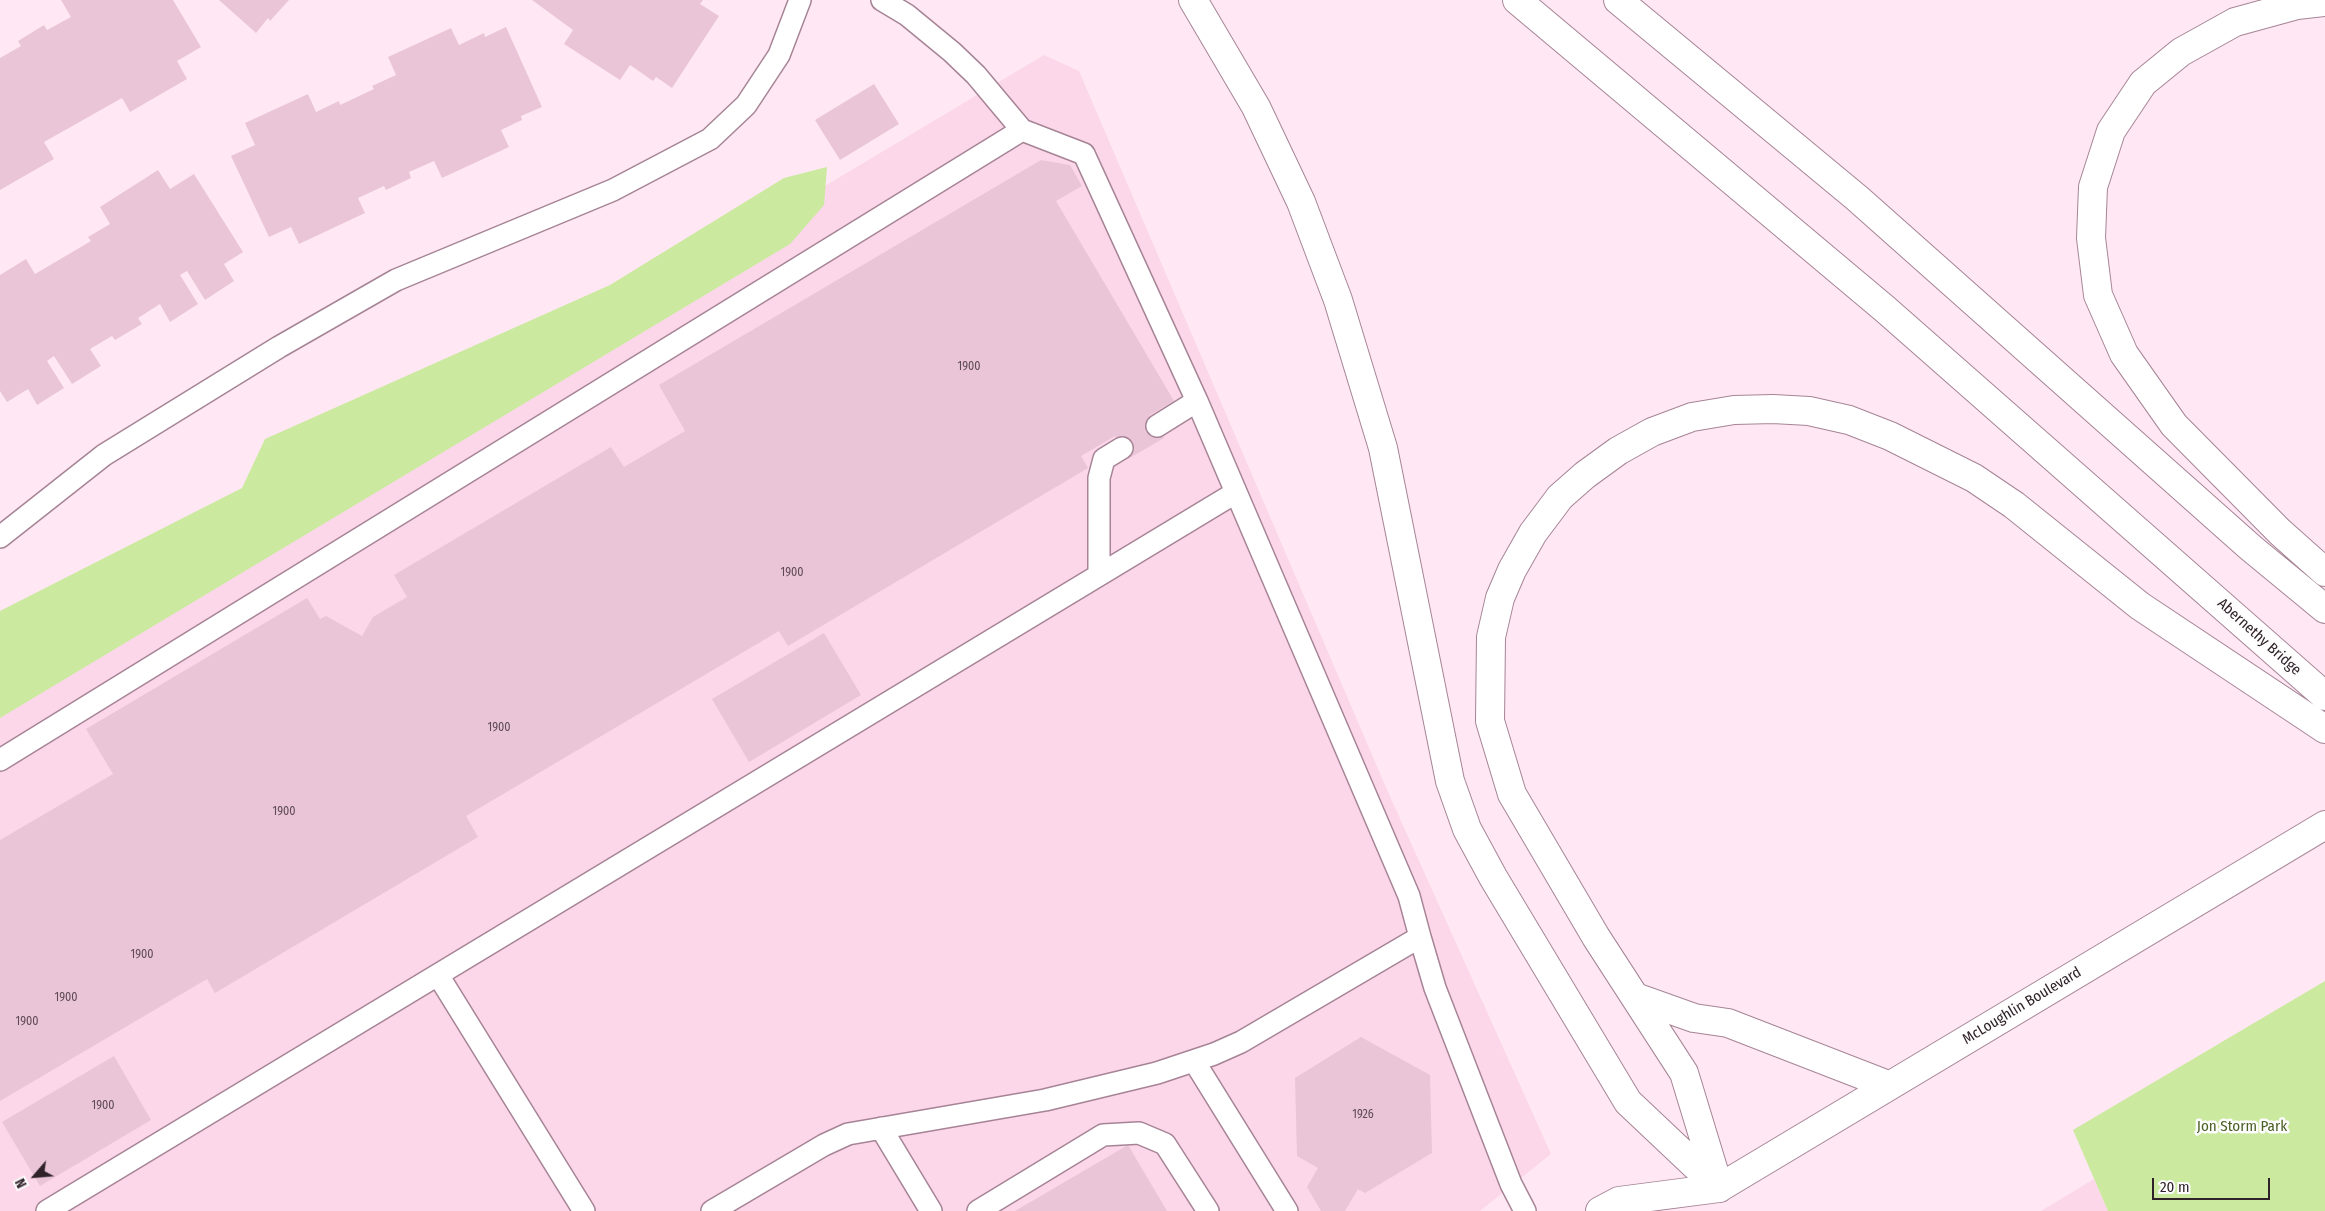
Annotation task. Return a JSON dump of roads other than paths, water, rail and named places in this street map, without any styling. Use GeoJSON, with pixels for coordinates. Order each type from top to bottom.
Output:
{"type":"FeatureCollection","features":[{"type":"Feature","properties":{"kind":"main road"},"geometry":{"type":"LineString","coordinates":[[1193,0],[1256,107],[1301,202],[1338,300],[1383,448],[1450,781],[1467,829],[1493,877],[1628,1102],[1713,1200]]}},
{"type":"Feature","properties":{"kind":"main road","name":"Abernethy Bridge"},"geometry":{"type":"LineString","coordinates":[[1517,0],[1885,309],[2194,578],[2325,696]]}},
{"type":"Feature","properties":{"kind":"main road"},"geometry":{"type":"LineString","coordinates":[[1618,0],[1857,198],[2252,548],[2325,609]]}},
{"type":"Feature","properties":{"kind":"main road"},"geometry":{"type":"LineString","coordinates":[[2325,2],[2297,5],[2234,22],[2181,52],[2143,83],[2111,132],[2094,187],[2091,238],[2098,295],[2124,354],[2174,425],[2280,532],[2325,572]]}},
{"type":"Feature","properties":{"kind":"main road"},"geometry":{"type":"LineString","coordinates":[[1713,1200],[1684,1073],[1596,936],[1512,794],[1490,721],[1491,638],[1500,598],[1512,570],[1533,533],[1560,497],[1584,475],[1618,451],[1652,432],[1692,417],[1734,410],[1774,409],[1817,413],[1849,420],[1890,436],[1974,478],[2014,505],[2140,606],[2325,729]]}},
{"type":"Feature","properties":{"kind":"main road","name":"McLoughlin Boulevard"},"geometry":{"type":"LineString","coordinates":[[1600,1211],[1619,1201],[1713,1200],[1888,1085],[2325,825]]}},
{"type":"Feature","properties":{"kind":"main road"},"geometry":{"type":"LineString","coordinates":[[1635,997],[1694,1018],[1728,1023],[1888,1085]]}},
{"type":"Feature","properties":{"kind":"lane"},"geometry":{"type":"LineString","coordinates":[[0,538],[104,455],[279,347],[396,280],[612,190],[710,140],[746,105],[779,55],[800,0]]}},
{"type":"Feature","properties":{"kind":"lane"},"geometry":{"type":"LineString","coordinates":[[882,0],[907,16],[952,52],[976,75],[1022,130],[1084,154],[1197,401],[1409,896],[1435,988],[1511,1184],[1525,1211]]}},
{"type":"Feature","properties":{"kind":"lane"},"geometry":{"type":"LineString","coordinates":[[0,760],[1022,130]]}},
{"type":"Feature","properties":{"kind":"lane"},"geometry":{"type":"LineString","coordinates":[[1157,426],[1197,401]]}},
{"type":"Feature","properties":{"kind":"lane"},"geometry":{"type":"LineString","coordinates":[[1099,575],[1099,478],[1104,459],[1122,448]]}},
{"type":"Feature","properties":{"kind":"lane"},"geometry":{"type":"LineString","coordinates":[[47,1211],[1235,492]]}},
{"type":"Feature","properties":{"kind":"lane"},"geometry":{"type":"LineString","coordinates":[[712,1211],[824,1145],[848,1134],[1045,1100],[1157,1073],[1194,1061],[1241,1042],[1420,937]]}},
{"type":"Feature","properties":{"kind":"lane"},"geometry":{"type":"LineString","coordinates":[[438,975],[584,1211]]}},
{"type":"Feature","properties":{"kind":"lane"},"geometry":{"type":"LineString","coordinates":[[1194,1061],[1287,1211]]}},
{"type":"Feature","properties":{"kind":"lane"},"geometry":{"type":"LineString","coordinates":[[881,1128],[931,1211]]}},
{"type":"Feature","properties":{"kind":"lane"},"geometry":{"type":"LineString","coordinates":[[978,1211],[1103,1135],[1138,1133],[1165,1144],[1208,1211]]}},
{"type":"Feature","properties":{"kind":"park label","name":"Jon Storm Park"},"geometry":{"type":"Point","coordinates":[2242,1127]}}]}
